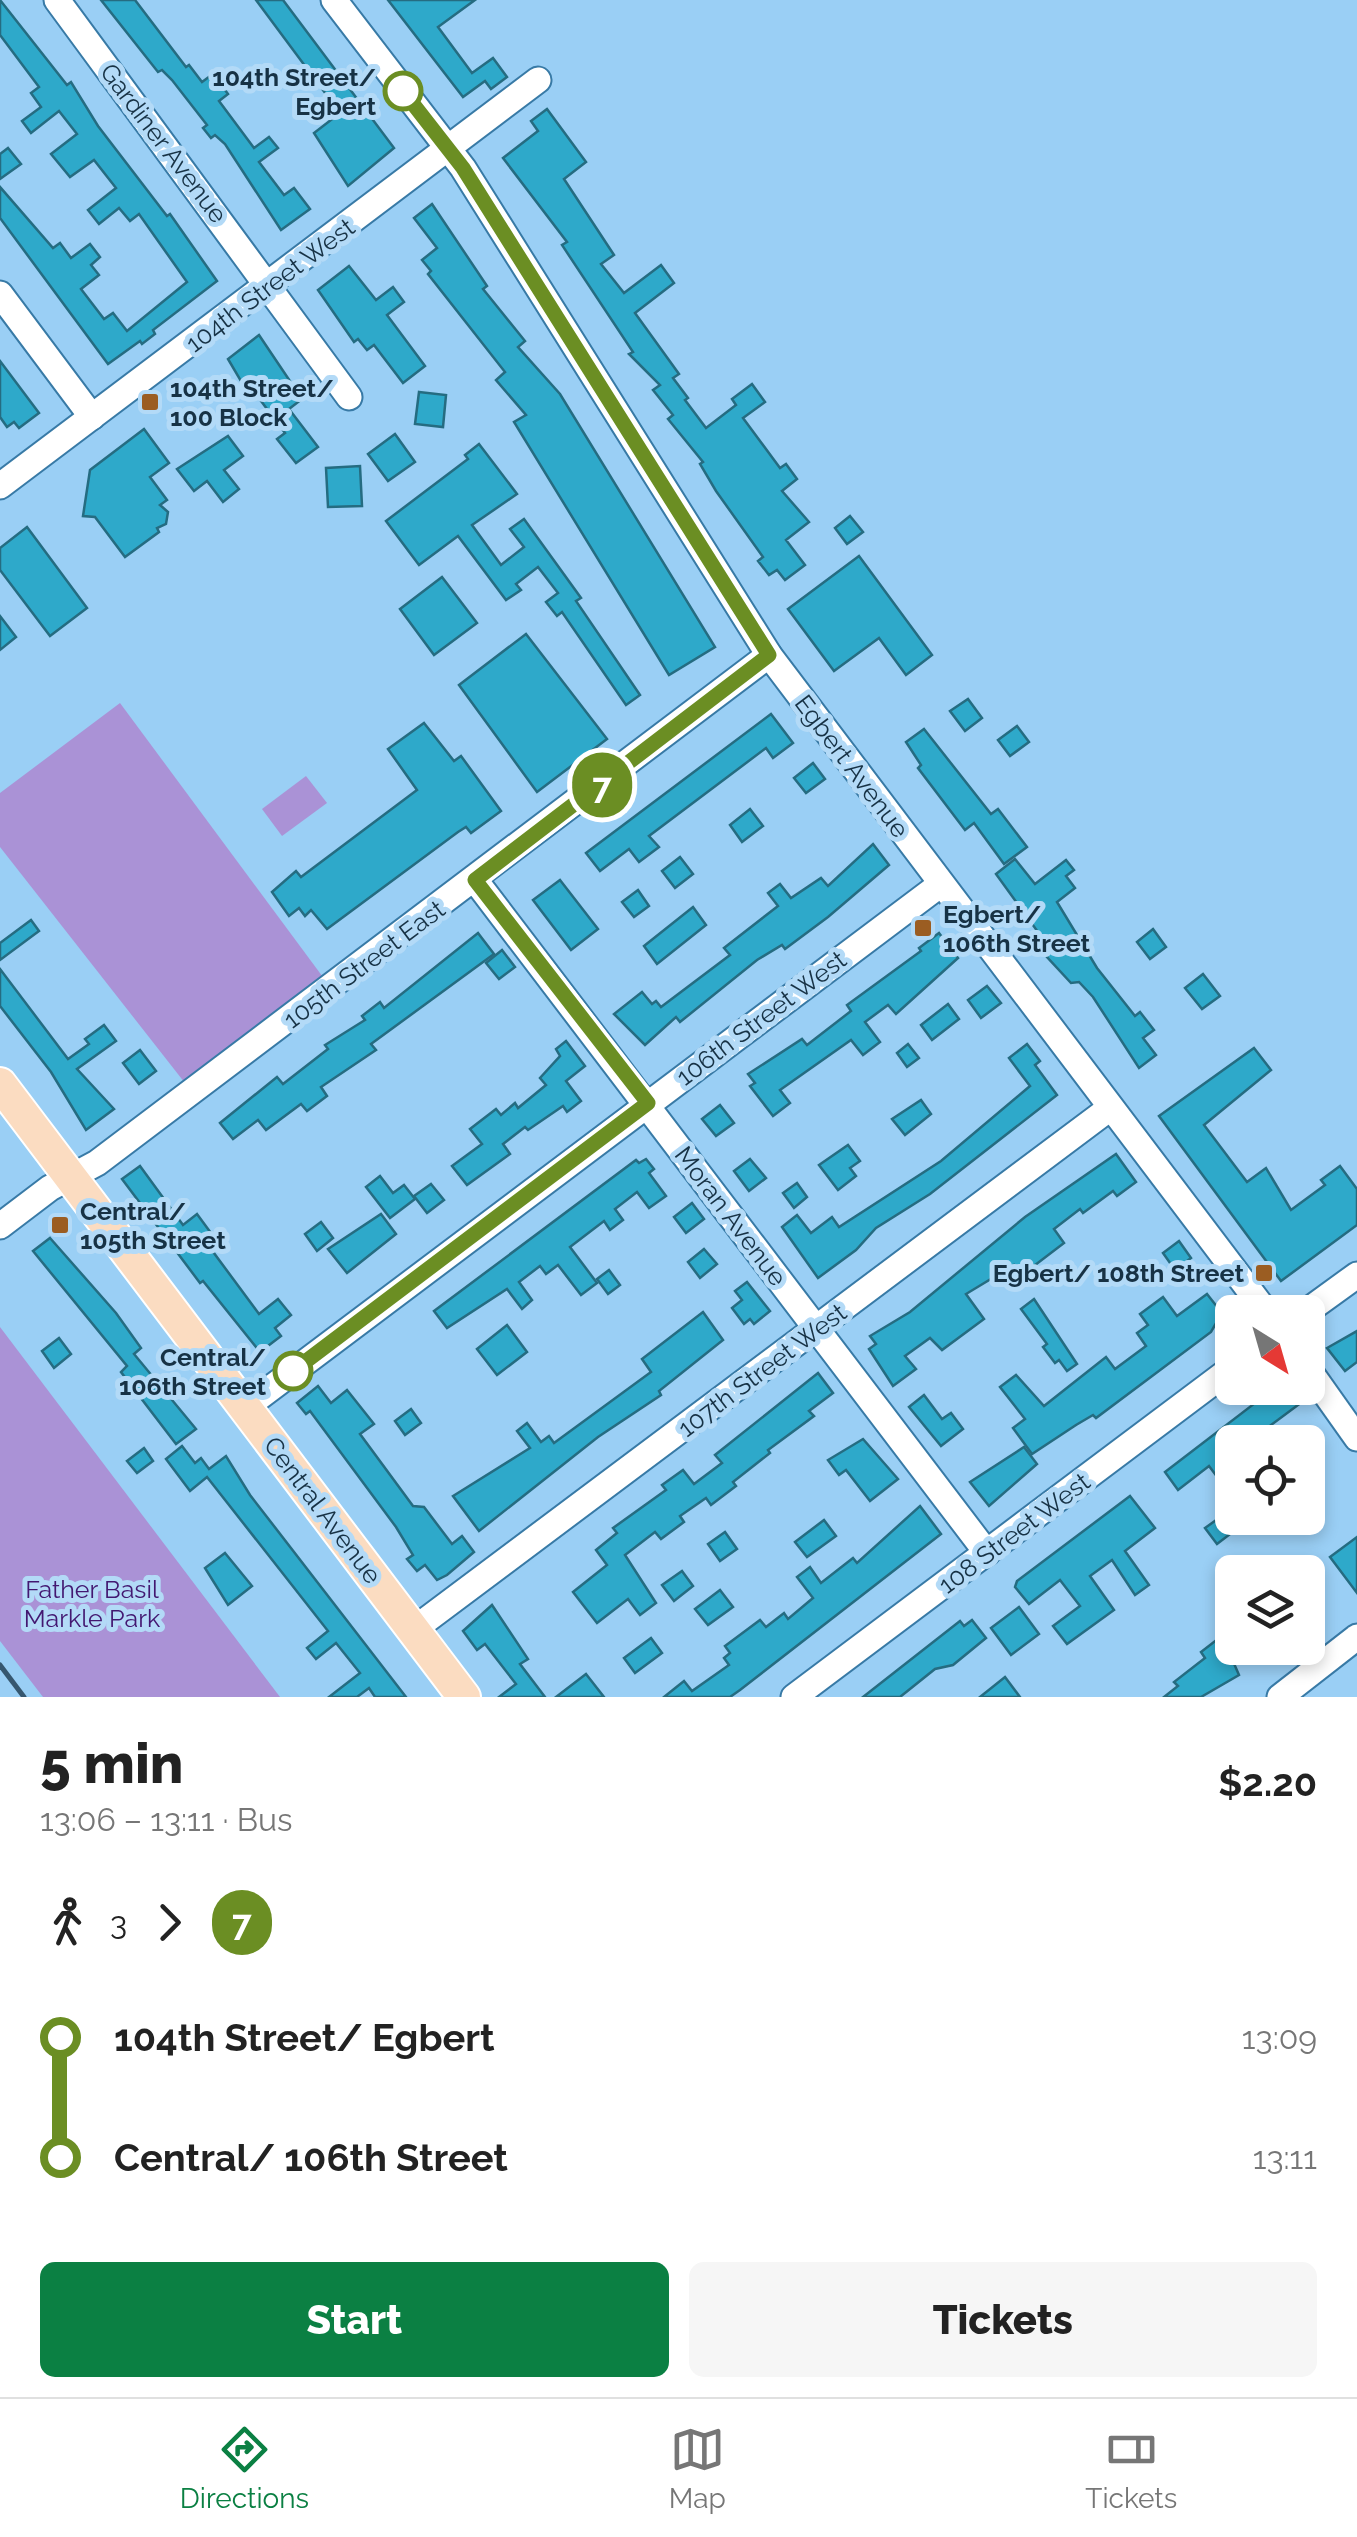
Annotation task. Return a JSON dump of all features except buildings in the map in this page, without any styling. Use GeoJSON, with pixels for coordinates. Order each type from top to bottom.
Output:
{"type":"FeatureCollection","features":[{"type":"Feature","properties":{"kind":"main road","name":"Central Avenue"},"geometry":{"type":"LineString","coordinates":[[0,1084],[464,1697]]}},
{"type":"Feature","properties":{"kind":"street","name":"Gardiner Avenue"},"geometry":{"type":"LineString","coordinates":[[56,0],[271,286],[349,397]]}},
{"type":"Feature","properties":{"kind":"street","name":"Egbert Avenue"},"geometry":{"type":"LineString","coordinates":[[334,0],[449,150],[769,655],[1253,1295]]}},
{"type":"Feature","properties":{"kind":"street","name":"104th Street West"},"geometry":{"type":"LineString","coordinates":[[0,486],[271,286],[538,80]]}},
{"type":"Feature","properties":{"kind":"street"},"geometry":{"type":"LineString","coordinates":[[0,294],[92,417]]}},
{"type":"Feature","properties":{"kind":"street","name":"105th Street East"},"geometry":{"type":"LineString","coordinates":[[0,1226],[97,1163],[769,655]]}},
{"type":"Feature","properties":{"kind":"street","name":"Moran Avenue"},"geometry":{"type":"LineString","coordinates":[[475,880],[987,1553]]}},
{"type":"Feature","properties":{"kind":"street","name":"106th Street West"},"geometry":{"type":"LineString","coordinates":[[246,1406],[941,884]]}},
{"type":"Feature","properties":{"kind":"street","name":"107th Street West"},"geometry":{"type":"LineString","coordinates":[[414,1630],[1110,1108]]}},
{"type":"Feature","properties":{"kind":"street"},"geometry":{"type":"LineString","coordinates":[[1325,1298],[1357,1275]]}},
{"type":"Feature","properties":{"kind":"street","name":"108 Street West"},"geometry":{"type":"LineString","coordinates":[[794,1697],[1215,1381]]}},
{"type":"Feature","properties":{"kind":"street"},"geometry":{"type":"LineString","coordinates":[[1325,1393],[1357,1438]]}},
{"type":"Feature","properties":{"kind":"street"},"geometry":{"type":"LineString","coordinates":[[1280,1697],[1357,1638]]}},
{"type":"Feature","properties":{"kind":"green space"},"geometry":{"type":"Polygon","coordinates":[[[120,703],[331,988],[192,1092],[0,847],[0,793],[120,703]]]}},
{"type":"Feature","properties":{"kind":"green space"},"geometry":{"type":"Polygon","coordinates":[[[306,776],[327,803],[282,836],[262,809],[306,776]]]}},
{"type":"Feature","properties":{"kind":"green space","name":"Father Basil Markle Park"},"geometry":{"type":"Polygon","coordinates":[[[0,1327],[280,1697],[43,1697],[0,1641],[0,1327]]]}},
{"type":"Feature","properties":{"kind":"railway"},"geometry":{"type":"LineString","coordinates":[[0,1665],[24,1697]]}},
{"type":"Feature","properties":{"kind":"bus line","name":"7"},"geometry":{"type":"LineString","coordinates":[[293,1371],[648,1103],[475,880],[769,655],[463,168],[403,91]]}},
{"type":"Feature","properties":{"kind":"place","name":"104th Street/ Egbert"},"geometry":{"type":"Point","coordinates":[403,91]}},
{"type":"Feature","properties":{"kind":"place","name":"104th Street/ 100 Block"},"geometry":{"type":"Point","coordinates":[150,402]}},
{"type":"Feature","properties":{"kind":"place","name":"Egbert/ 106th Street"},"geometry":{"type":"Point","coordinates":[923,928]}},
{"type":"Feature","properties":{"kind":"place","name":"Central/ 105th Street"},"geometry":{"type":"Point","coordinates":[60,1225]}},
{"type":"Feature","properties":{"kind":"place","name":"Egbert/ 108th Street"},"geometry":{"type":"Point","coordinates":[1264,1273]}},
{"type":"Feature","properties":{"kind":"place","name":"Central/ 106th Street"},"geometry":{"type":"Point","coordinates":[293,1371]}}]}
